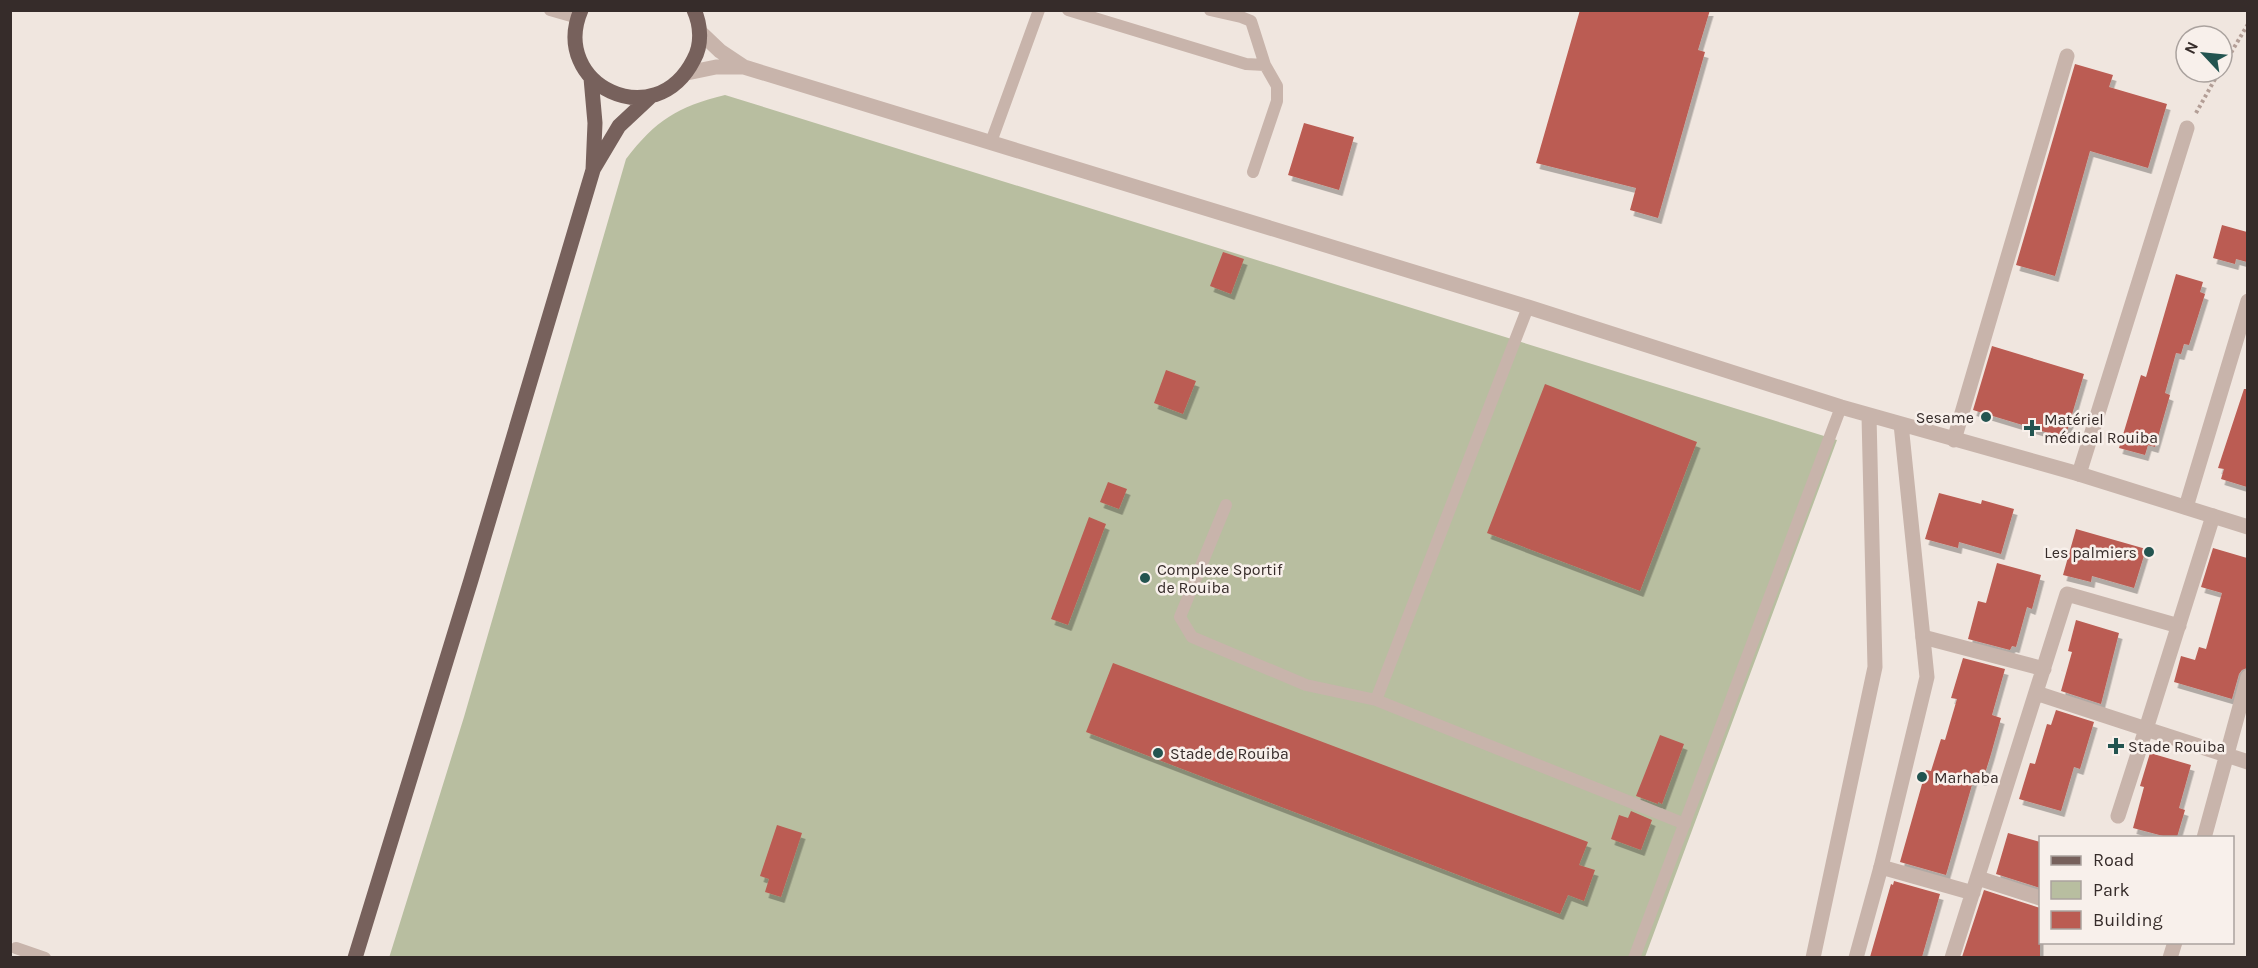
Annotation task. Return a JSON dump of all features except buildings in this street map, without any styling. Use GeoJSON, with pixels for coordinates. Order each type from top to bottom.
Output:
{"type":"FeatureCollection","features":[{"type":"Feature","properties":{"kind":"main road"},"geometry":{"type":"LineString","coordinates":[[580,14],[575,34],[582,64],[591,78],[603,88],[618,95],[634,98],[650,97],[665,92],[687,73],[697,54],[700,32],[694,10]]}},
{"type":"Feature","properties":{"kind":"main road"},"geometry":{"type":"LineString","coordinates":[[591,78],[595,123],[593,170]]}},
{"type":"Feature","properties":{"kind":"main road"},"geometry":{"type":"LineString","coordinates":[[355,957],[475,568],[593,170],[619,126],[650,97]]}},
{"type":"Feature","properties":{"kind":"street"},"geometry":{"type":"LineString","coordinates":[[700,32],[720,51],[744,67],[1528,307],[1869,416],[2079,474],[2247,527]]}},
{"type":"Feature","properties":{"kind":"street"},"geometry":{"type":"LineString","coordinates":[[1954,440],[2067,56]]}},
{"type":"Feature","properties":{"kind":"street"},"geometry":{"type":"LineString","coordinates":[[687,73],[716,67],[744,67]]}},
{"type":"Feature","properties":{"kind":"street"},"geometry":{"type":"LineString","coordinates":[[2079,474],[2187,129]]}},
{"type":"Feature","properties":{"kind":"street"},"geometry":{"type":"LineString","coordinates":[[2186,507],[2247,301]]}},
{"type":"Feature","properties":{"kind":"street"},"geometry":{"type":"LineString","coordinates":[[1813,957],[1875,667],[1869,416]]}},
{"type":"Feature","properties":{"kind":"street"},"geometry":{"type":"LineString","coordinates":[[1856,957],[1881,867],[1927,677],[1901,424]]}},
{"type":"Feature","properties":{"kind":"street"},"geometry":{"type":"LineString","coordinates":[[2118,816],[2213,516]]}},
{"type":"Feature","properties":{"kind":"street"},"geometry":{"type":"LineString","coordinates":[[1952,957],[2067,594],[2179,626]]}},
{"type":"Feature","properties":{"kind":"street"},"geometry":{"type":"LineString","coordinates":[[1923,637],[2044,669]]}},
{"type":"Feature","properties":{"kind":"street"},"geometry":{"type":"LineString","coordinates":[[2204,836],[2247,677]]}},
{"type":"Feature","properties":{"kind":"street"},"geometry":{"type":"LineString","coordinates":[[2036,693],[2247,762]]}},
{"type":"Feature","properties":{"kind":"street"},"geometry":{"type":"LineString","coordinates":[[1881,867],[1973,893]]}},
{"type":"Feature","properties":{"kind":"street"},"geometry":{"type":"LineString","coordinates":[[1978,878],[2039,898]]}},
{"type":"Feature","properties":{"kind":"lane"},"geometry":{"type":"LineString","coordinates":[[550,10],[580,14]]}},
{"type":"Feature","properties":{"kind":"lane"},"geometry":{"type":"LineString","coordinates":[[991,142],[1039,10]]}},
{"type":"Feature","properties":{"kind":"lane"},"geometry":{"type":"LineString","coordinates":[[1068,10],[1246,64],[1265,64]]}},
{"type":"Feature","properties":{"kind":"lane"},"geometry":{"type":"LineString","coordinates":[[1110,10],[1113,25]]}},
{"type":"Feature","properties":{"kind":"lane"},"geometry":{"type":"LineString","coordinates":[[1210,10],[1251,21],[1265,64],[1277,86],[1277,101],[1253,172]]}},
{"type":"Feature","properties":{"kind":"lane"},"geometry":{"type":"LineString","coordinates":[[1376,700],[1528,307]]}},
{"type":"Feature","properties":{"kind":"lane"},"geometry":{"type":"LineString","coordinates":[[1634,957],[1841,407]]}},
{"type":"Feature","properties":{"kind":"lane"},"geometry":{"type":"LineString","coordinates":[[1226,505],[1180,617],[1192,638],[1306,685],[1376,700],[1685,824]]}},
{"type":"Feature","properties":{"kind":"lane"},"geometry":{"type":"LineString","coordinates":[[16,948],[45,957]]}},
{"type":"Feature","properties":{"kind":"path"},"geometry":{"type":"LineString","coordinates":[[2234,47],[2247,24]]}},
{"type":"Feature","properties":{"kind":"path"},"geometry":{"type":"LineString","coordinates":[[2187,129],[2213,84]]}},
{"type":"Feature","properties":{"kind":"green space","name":"Complexe Sportif de Rouiba"},"geometry":{"type":"Polygon","coordinates":[[[725,95],[1837,440],[1645,957],[389,958],[464,717],[626,159],[647,134],[669,117],[680,110],[725,95]]]}},
{"type":"Feature","properties":{"kind":"place","name":"Sesame"},"geometry":{"type":"Point","coordinates":[1986,417]}},
{"type":"Feature","properties":{"kind":"place","name":"Matériel médical Rouiba"},"geometry":{"type":"Point","coordinates":[2032,428]}},
{"type":"Feature","properties":{"kind":"place","name":"Les palmiers"},"geometry":{"type":"Point","coordinates":[2149,552]}},
{"type":"Feature","properties":{"kind":"place","name":"Complexe Sportif de Rouiba"},"geometry":{"type":"Point","coordinates":[1145,578]}},
{"type":"Feature","properties":{"kind":"place","name":"Stade Rouiba"},"geometry":{"type":"Point","coordinates":[2116,746]}},
{"type":"Feature","properties":{"kind":"place","name":"Stade de Rouiba"},"geometry":{"type":"Point","coordinates":[1158,753]}},
{"type":"Feature","properties":{"kind":"place","name":"Marhaba"},"geometry":{"type":"Point","coordinates":[1922,777]}}]}
